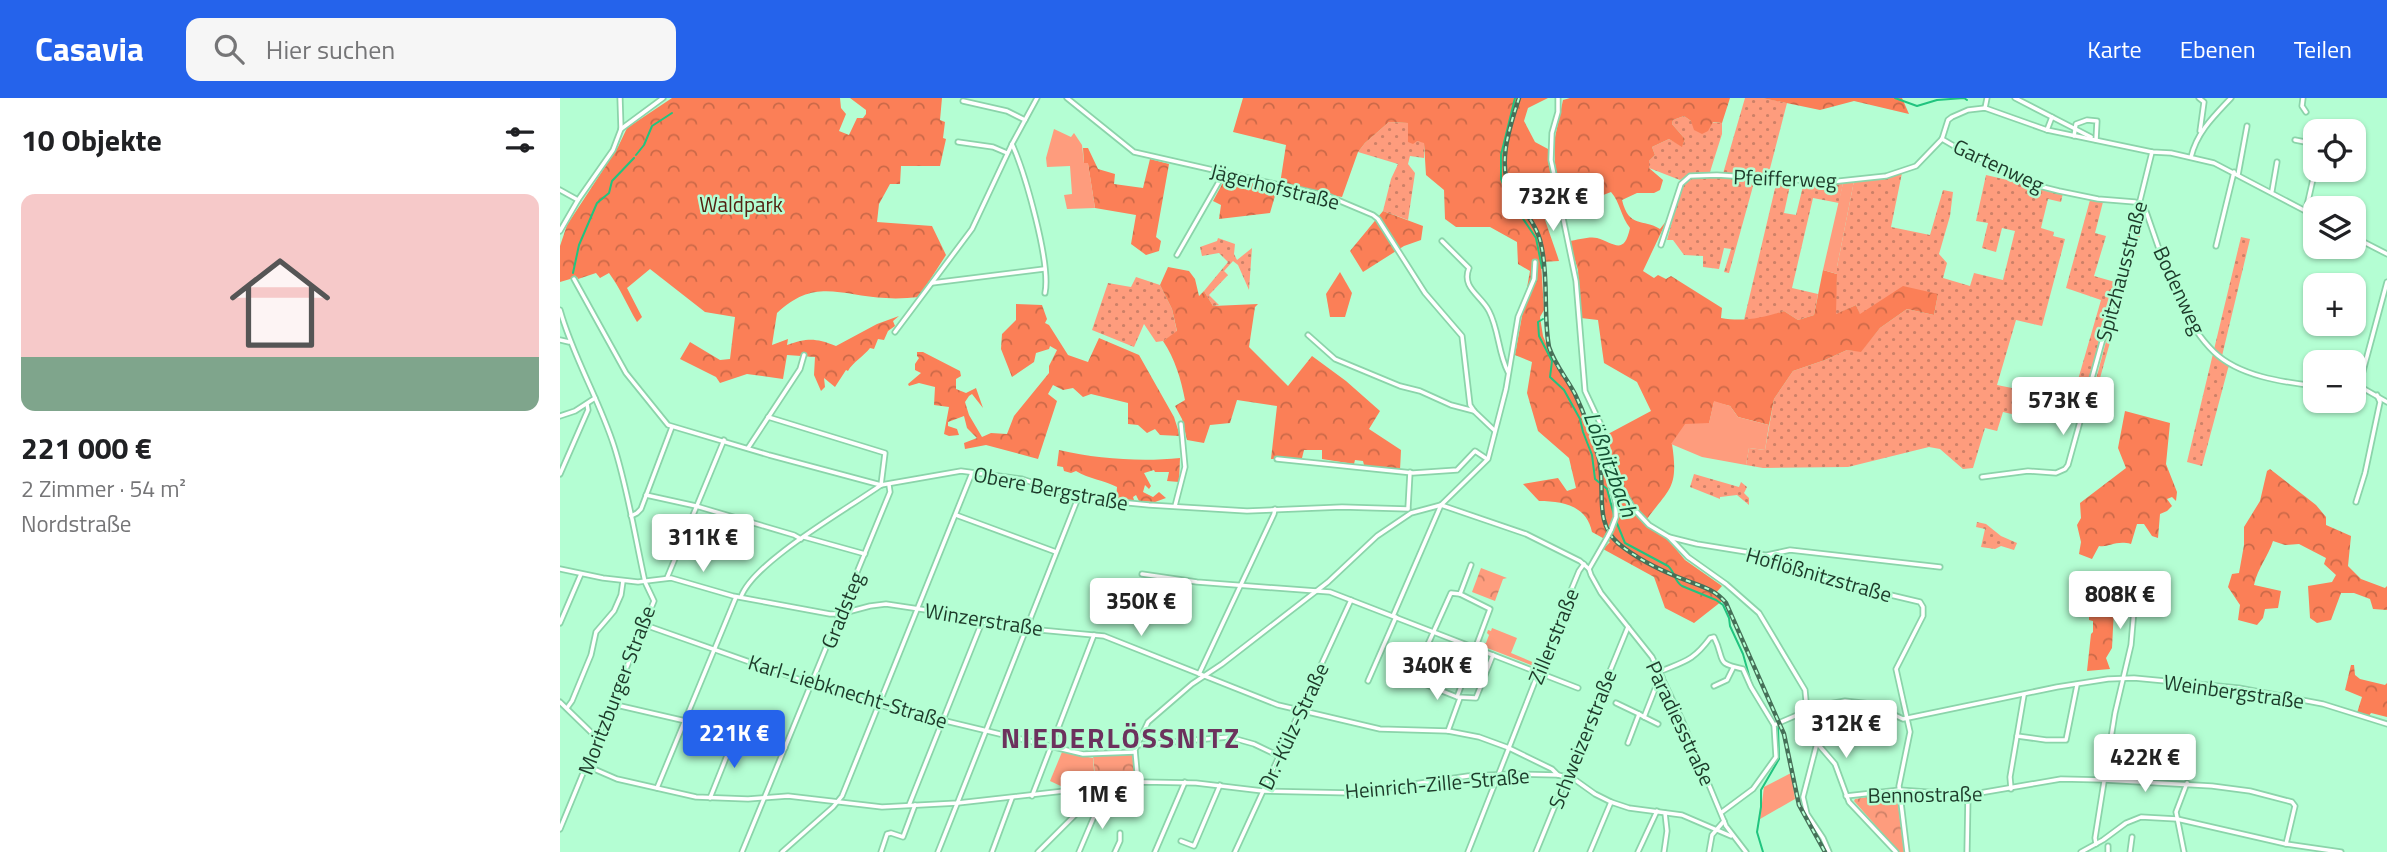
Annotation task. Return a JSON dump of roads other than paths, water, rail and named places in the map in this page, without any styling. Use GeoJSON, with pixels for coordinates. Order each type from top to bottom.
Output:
{"type":"FeatureCollection","features":[{"type":"Feature","properties":{"kind":"street"},"geometry":{"type":"LineString","coordinates":[[560,231],[613,150],[621,130],[620,98]]}},
{"type":"Feature","properties":{"kind":"street"},"geometry":{"type":"LineString","coordinates":[[621,130],[663,98]]}},
{"type":"Feature","properties":{"kind":"street"},"geometry":{"type":"LineString","coordinates":[[895,332],[981,215],[1007,153],[1037,98]]}},
{"type":"Feature","properties":{"kind":"street","name":"Jägerhofstraße"},"geometry":{"type":"LineString","coordinates":[[1067,98],[1134,152],[1328,196],[1368,211],[1378,219],[1425,293],[1462,336],[1469,397],[1474,411]]}},
{"type":"Feature","properties":{"kind":"street"},"geometry":{"type":"LineString","coordinates":[[1558,98],[1551,160],[1576,281],[1586,391],[1601,425],[1611,486],[1619,485],[1628,502],[1649,525],[1669,537],[1688,557],[1726,584],[1759,613],[1805,690],[1807,712],[1817,743],[1835,764],[1846,796],[1896,852]]}},
{"type":"Feature","properties":{"kind":"street"},"geometry":{"type":"LineString","coordinates":[[1985,108],[1987,98]]}},
{"type":"Feature","properties":{"kind":"street"},"geometry":{"type":"LineString","coordinates":[[2015,98],[2096,140]]}},
{"type":"Feature","properties":{"kind":"street"},"geometry":{"type":"LineString","coordinates":[[2191,157],[2200,133],[2204,102],[2199,98]]}},
{"type":"Feature","properties":{"kind":"street"},"geometry":{"type":"LineString","coordinates":[[2200,133],[2231,98]]}},
{"type":"Feature","properties":{"kind":"street"},"geometry":{"type":"LineString","coordinates":[[2303,98],[2300,106],[2306,112]]}},
{"type":"Feature","properties":{"kind":"street"},"geometry":{"type":"LineString","coordinates":[[963,101],[1007,111],[1025,120]]}},
{"type":"Feature","properties":{"kind":"street"},"geometry":{"type":"LineString","coordinates":[[1942,139],[1948,120],[1952,117],[1968,110],[1985,108],[2047,130],[2214,163],[2303,209]]}},
{"type":"Feature","properties":{"kind":"street"},"geometry":{"type":"LineString","coordinates":[[2047,130],[2052,117]]}},
{"type":"Feature","properties":{"kind":"street"},"geometry":{"type":"LineString","coordinates":[[2074,136],[2079,123],[2097,121],[2096,140]]}},
{"type":"Feature","properties":{"kind":"street"},"geometry":{"type":"LineString","coordinates":[[2216,246],[2247,126]]}},
{"type":"Feature","properties":{"kind":"street","name":"Gartenweg"},"geometry":{"type":"LineString","coordinates":[[1942,139],[1966,153],[2004,168],[2027,183],[2085,196],[2140,203]]}},
{"type":"Feature","properties":{"kind":"street","name":"Pfeifferweg"},"geometry":{"type":"LineString","coordinates":[[1661,245],[1681,184],[1690,176],[1830,182],[1886,176],[1916,166],[1942,139]]}},
{"type":"Feature","properties":{"kind":"street"},"geometry":{"type":"LineString","coordinates":[[2295,140],[2303,142]]}},
{"type":"Feature","properties":{"kind":"street"},"geometry":{"type":"LineString","coordinates":[[958,142],[993,147],[1007,153]]}},
{"type":"Feature","properties":{"kind":"street"},"geometry":{"type":"LineString","coordinates":[[1012,144],[1032,208],[1044,269],[1045,293]]}},
{"type":"Feature","properties":{"kind":"street","name":"Spitzhausstraße"},"geometry":{"type":"LineString","coordinates":[[1982,477],[2028,471],[2056,472],[2068,466],[2152,152]]}},
{"type":"Feature","properties":{"kind":"street"},"geometry":{"type":"LineString","coordinates":[[2272,192],[2277,162]]}},
{"type":"Feature","properties":{"kind":"street"},"geometry":{"type":"LineString","coordinates":[[1177,255],[1224,173]]}},
{"type":"Feature","properties":{"kind":"street"},"geometry":{"type":"LineString","coordinates":[[560,190],[578,200]]}},
{"type":"Feature","properties":{"kind":"street","name":"Bodenweg"},"geometry":{"type":"LineString","coordinates":[[2140,203],[2144,206],[2189,319],[2215,354],[2258,376],[2303,385]]}},
{"type":"Feature","properties":{"kind":"street"},"geometry":{"type":"LineString","coordinates":[[1442,241],[1469,268],[1466,278],[1468,286],[1490,313],[1509,373]]}},
{"type":"Feature","properties":{"kind":"street"},"geometry":{"type":"LineString","coordinates":[[2366,243],[2387,254]]}},
{"type":"Feature","properties":{"kind":"street"},"geometry":{"type":"LineString","coordinates":[[1368,681],[1441,505],[1488,459],[1509,373],[1518,317],[1534,279],[1535,262]]}},
{"type":"Feature","properties":{"kind":"street"},"geometry":{"type":"LineString","coordinates":[[932,283],[1044,269]]}},
{"type":"Feature","properties":{"kind":"street"},"geometry":{"type":"LineString","coordinates":[[574,279],[626,373],[672,427],[639,511],[631,516]]}},
{"type":"Feature","properties":{"kind":"street"},"geometry":{"type":"LineString","coordinates":[[2366,352],[2387,282]]}},
{"type":"Feature","properties":{"kind":"street","name":"Moritzburger Straße"},"geometry":{"type":"LineString","coordinates":[[560,310],[569,342],[614,446],[645,582],[654,601],[560,829]]}},
{"type":"Feature","properties":{"kind":"street"},"geometry":{"type":"LineString","coordinates":[[1308,335],[1335,359],[1400,386],[1474,411],[1494,429]]}},
{"type":"Feature","properties":{"kind":"street"},"geometry":{"type":"LineString","coordinates":[[561,342],[569,342]]}},
{"type":"Feature","properties":{"kind":"street"},"geometry":{"type":"LineString","coordinates":[[748,448],[800,369],[804,355]]}},
{"type":"Feature","properties":{"kind":"street"},"geometry":{"type":"LineString","coordinates":[[2366,391],[2387,402]]}},
{"type":"Feature","properties":{"kind":"street"},"geometry":{"type":"LineString","coordinates":[[2356,502],[2365,474],[2380,402],[2377,396]]}},
{"type":"Feature","properties":{"kind":"street"},"geometry":{"type":"LineString","coordinates":[[560,416],[575,411],[595,398]]}},
{"type":"Feature","properties":{"kind":"street"},"geometry":{"type":"LineString","coordinates":[[560,474],[588,410],[587,404]]}},
{"type":"Feature","properties":{"kind":"street"},"geometry":{"type":"LineString","coordinates":[[657,788],[715,649],[746,587],[765,567],[802,538],[881,485],[885,453],[768,417]]}},
{"type":"Feature","properties":{"kind":"street"},"geometry":{"type":"LineString","coordinates":[[1175,506],[1185,467],[1181,424]]}},
{"type":"Feature","properties":{"kind":"street","name":"Obere Bergstraße"},"geometry":{"type":"LineString","coordinates":[[672,427],[881,485],[947,473],[972,473],[1022,479],[1078,498],[1138,505],[1247,511],[1342,507],[1410,511]]}},
{"type":"Feature","properties":{"kind":"street"},"geometry":{"type":"LineString","coordinates":[[667,578],[724,440]]}},
{"type":"Feature","properties":{"kind":"street"},"geometry":{"type":"LineString","coordinates":[[1277,459],[1410,472],[1457,470],[1475,451],[1488,459]]}},
{"type":"Feature","properties":{"kind":"street"},"geometry":{"type":"LineString","coordinates":[[1410,472],[1410,511]]}},
{"type":"Feature","properties":{"kind":"street"},"geometry":{"type":"LineString","coordinates":[[782,852],[838,802],[972,473]]}},
{"type":"Feature","properties":{"kind":"street","name":"Gradsteg"},"geometry":{"type":"LineString","coordinates":[[742,852],[890,492],[889,485]]}},
{"type":"Feature","properties":{"kind":"street","name":"Zillerstraße"},"geometry":{"type":"LineString","coordinates":[[1590,569],[1614,525],[1616,515],[1611,486]]}},
{"type":"Feature","properties":{"kind":"street"},"geometry":{"type":"LineString","coordinates":[[646,495],[696,506],[865,554]]}},
{"type":"Feature","properties":{"kind":"street"},"geometry":{"type":"LineString","coordinates":[[939,852],[1078,498]]}},
{"type":"Feature","properties":{"kind":"street"},"geometry":{"type":"LineString","coordinates":[[1138,783],[1135,752],[1148,722],[1202,675],[1222,664],[1318,590],[1377,536],[1410,511],[1441,505]]}},
{"type":"Feature","properties":{"kind":"street","name":"Paradiesstraße"},"geometry":{"type":"LineString","coordinates":[[1441,505],[1526,534],[1590,569],[1595,584],[1650,654],[1731,836],[1746,852]]}},
{"type":"Feature","properties":{"kind":"street"},"geometry":{"type":"LineString","coordinates":[[1202,675],[1275,509]]}},
{"type":"Feature","properties":{"kind":"street"},"geometry":{"type":"LineString","coordinates":[[956,515],[1056,552]]}},
{"type":"Feature","properties":{"kind":"street","name":"Hoflößnitzstraße"},"geometry":{"type":"LineString","coordinates":[[1669,537],[1765,555],[1798,573],[1920,602],[1923,616],[1896,669],[1910,732],[1902,766],[1900,790],[1907,852]]}},
{"type":"Feature","properties":{"kind":"street"},"geometry":{"type":"LineString","coordinates":[[1765,555],[1790,550],[1940,567]]}},
{"type":"Feature","properties":{"kind":"street","name":"Zillerstraße"},"geometry":{"type":"LineString","coordinates":[[1498,775],[1584,564]]}},
{"type":"Feature","properties":{"kind":"street"},"geometry":{"type":"LineString","coordinates":[[1460,594],[1471,565]]}},
{"type":"Feature","properties":{"kind":"street","name":"Winzerstraße"},"geometry":{"type":"LineString","coordinates":[[560,569],[623,581],[645,582],[667,578],[794,609],[840,614],[883,604],[1026,629],[1108,637],[1278,705],[1380,729],[1448,731],[1479,737],[1509,748],[1552,769],[1558,775]]}},
{"type":"Feature","properties":{"kind":"street"},"geometry":{"type":"LineString","coordinates":[[560,623],[580,574]]}},
{"type":"Feature","properties":{"kind":"street"},"geometry":{"type":"LineString","coordinates":[[1142,574],[1318,590],[1351,600],[1578,688]]}},
{"type":"Feature","properties":{"kind":"street"},"geometry":{"type":"LineString","coordinates":[[567,708],[592,655],[596,632],[614,611],[621,595],[623,581]]}},
{"type":"Feature","properties":{"kind":"street"},"geometry":{"type":"LineString","coordinates":[[2096,844],[2104,780],[2122,679],[2131,645],[2136,586]]}},
{"type":"Feature","properties":{"kind":"street"},"geometry":{"type":"LineString","coordinates":[[1448,731],[1458,698],[1475,648],[1490,609],[1460,594],[1451,593],[1415,678],[1458,698],[1473,699],[1477,696],[1493,655]]}},
{"type":"Feature","properties":{"kind":"street","name":"Dr.-Külz-Straße"},"geometry":{"type":"LineString","coordinates":[[1235,852],[1351,600]]}},
{"type":"Feature","properties":{"kind":"street"},"geometry":{"type":"LineString","coordinates":[[909,805],[982,622]]}},
{"type":"Feature","properties":{"kind":"street","name":"Karl-Liebknecht-Straße"},"geometry":{"type":"LineString","coordinates":[[645,625],[878,705],[1083,754],[1135,752]]}},
{"type":"Feature","properties":{"kind":"street","name":"Schweizerstraße"},"geometry":{"type":"LineString","coordinates":[[1536,852],[1628,627]]}},
{"type":"Feature","properties":{"kind":"street"},"geometry":{"type":"LineString","coordinates":[[1032,796],[1094,635]]}},
{"type":"Feature","properties":{"kind":"street"},"geometry":{"type":"LineString","coordinates":[[1659,672],[1692,658],[1713,637],[1725,664],[1743,669],[1751,687],[1775,724],[1776,755],[1773,763],[1753,789],[1722,813]]}},
{"type":"Feature","properties":{"kind":"street"},"geometry":{"type":"LineString","coordinates":[[1714,686],[1727,680],[1733,668]]}},
{"type":"Feature","properties":{"kind":"street"},"geometry":{"type":"LineString","coordinates":[[1628,743],[1661,677]]}},
{"type":"Feature","properties":{"kind":"street","name":"Weinbergstraße"},"geometry":{"type":"LineString","coordinates":[[1906,718],[2077,684],[2108,679],[2145,678],[2239,688],[2323,704],[2387,724]]}},
{"type":"Feature","properties":{"kind":"street"},"geometry":{"type":"LineString","coordinates":[[2017,736],[2066,740],[2077,684]]}},
{"type":"Feature","properties":{"kind":"street"},"geometry":{"type":"LineString","coordinates":[[2011,789],[2010,777],[2024,695]]}},
{"type":"Feature","properties":{"kind":"street"},"geometry":{"type":"LineString","coordinates":[[1775,724],[1818,706],[1853,701],[1871,704],[1900,718],[1906,718]]}},
{"type":"Feature","properties":{"kind":"street"},"geometry":{"type":"LineString","coordinates":[[560,702],[598,739]]}},
{"type":"Feature","properties":{"kind":"street"},"geometry":{"type":"LineString","coordinates":[[1616,703],[1658,724]]}},
{"type":"Feature","properties":{"kind":"street"},"geometry":{"type":"LineString","coordinates":[[612,704],[736,733],[785,748]]}},
{"type":"Feature","properties":{"kind":"street"},"geometry":{"type":"LineString","coordinates":[[710,798],[736,733]]}},
{"type":"Feature","properties":{"kind":"street"},"geometry":{"type":"LineString","coordinates":[[1137,745],[1229,737],[1254,744],[1279,756]]}},
{"type":"Feature","properties":{"kind":"street"},"geometry":{"type":"LineString","coordinates":[[1817,743],[1803,797],[1807,814],[1829,852]]}},
{"type":"Feature","properties":{"kind":"street"},"geometry":{"type":"LineString","coordinates":[[587,766],[617,779],[683,795],[710,798],[808,797],[882,807],[958,803],[1102,787]]}},
{"type":"Feature","properties":{"kind":"street"},"geometry":{"type":"LineString","coordinates":[[1468,852],[1498,775]]}},
{"type":"Feature","properties":{"kind":"street","name":"Heinrich-Zille-Straße"},"geometry":{"type":"LineString","coordinates":[[1102,787],[1185,782],[1263,791],[1363,792],[1468,776],[1568,777]]}},
{"type":"Feature","properties":{"kind":"street"},"geometry":{"type":"LineString","coordinates":[[1568,777],[1611,802],[1682,815],[1731,836]]}},
{"type":"Feature","properties":{"kind":"street","name":"Bennostraße"},"geometry":{"type":"LineString","coordinates":[[1846,796],[1900,790],[1968,796],[2061,779],[2187,783],[2250,791],[2292,802],[2295,806],[2286,844]]}},
{"type":"Feature","properties":{"kind":"street"},"geometry":{"type":"LineString","coordinates":[[1155,852],[1185,782]]}},
{"type":"Feature","properties":{"kind":"street"},"geometry":{"type":"LineString","coordinates":[[2183,852],[2176,812],[2187,783]]}},
{"type":"Feature","properties":{"kind":"street"},"geometry":{"type":"LineString","coordinates":[[1181,841],[1194,846],[1220,785]]}},
{"type":"Feature","properties":{"kind":"street"},"geometry":{"type":"LineString","coordinates":[[1038,852],[1102,787]]}},
{"type":"Feature","properties":{"kind":"street"},"geometry":{"type":"LineString","coordinates":[[1079,852],[1101,800],[1102,787]]}},
{"type":"Feature","properties":{"kind":"street"},"geometry":{"type":"LineString","coordinates":[[1967,852],[1968,796]]}},
{"type":"Feature","properties":{"kind":"street"},"geometry":{"type":"LineString","coordinates":[[992,852],[1012,798]]}},
{"type":"Feature","properties":{"kind":"street"},"geometry":{"type":"LineString","coordinates":[[1590,852],[1611,802]]}},
{"type":"Feature","properties":{"kind":"street"},"geometry":{"type":"LineString","coordinates":[[881,852],[887,834],[903,837],[915,805]]}},
{"type":"Feature","properties":{"kind":"street"},"geometry":{"type":"LineString","coordinates":[[1638,852],[1657,811]]}},
{"type":"Feature","properties":{"kind":"street"},"geometry":{"type":"LineString","coordinates":[[1664,852],[1667,831],[1665,812]]}},
{"type":"Feature","properties":{"kind":"street"},"geometry":{"type":"LineString","coordinates":[[2081,852],[2136,819],[2177,820],[2286,844],[2341,852]]}},
{"type":"Feature","properties":{"kind":"street"},"geometry":{"type":"LineString","coordinates":[[1709,852],[1715,829],[1724,821]]}},
{"type":"Feature","properties":{"kind":"street"},"geometry":{"type":"LineString","coordinates":[[1115,852],[1120,833]]}},
{"type":"Feature","properties":{"kind":"street"},"geometry":{"type":"LineString","coordinates":[[2130,852],[2132,837]]}},
{"type":"Feature","properties":{"kind":"street"},"geometry":{"type":"LineString","coordinates":[[2108,846],[2108,852]]}},
{"type":"Feature","properties":{"kind":"waterway","name":"Lößnitzbach"},"geometry":{"type":"LineString","coordinates":[[1515,98],[1501,155],[1501,179],[1507,195],[1536,238],[1542,268]]}},
{"type":"Feature","properties":{"kind":"waterway"},"geometry":{"type":"LineString","coordinates":[[1895,98],[1917,106],[1937,100],[1967,100]]}},
{"type":"Feature","properties":{"kind":"waterway"},"geometry":{"type":"LineString","coordinates":[[636,155],[644,145],[652,126],[672,113]]}},
{"type":"Feature","properties":{"kind":"waterway"},"geometry":{"type":"LineString","coordinates":[[573,273],[579,245],[597,203],[609,193],[612,181],[634,158]]}},
{"type":"Feature","properties":{"kind":"waterway","name":"Lößnitzbach"},"geometry":{"type":"LineString","coordinates":[[1543,319],[1538,322],[1539,336],[1552,361],[1550,377],[1564,390],[1580,419],[1592,455],[1595,479],[1607,489],[1614,515]]}},
{"type":"Feature","properties":{"kind":"waterway","name":"Lößnitzbach"},"geometry":{"type":"LineString","coordinates":[[1616,521],[1625,543],[1668,566],[1682,586],[1723,605],[1743,654],[1752,686],[1778,728],[1779,759],[1761,790],[1757,832],[1763,852]]}},
{"type":"Feature","properties":{"kind":"railway"},"geometry":{"type":"LineString","coordinates":[[1519,98],[1506,146],[1507,182],[1539,237],[1545,270],[1549,347],[1575,394],[1594,443],[1601,470],[1602,505],[1606,526],[1611,536],[1633,554],[1664,571],[1711,590],[1726,603],[1784,734],[1799,805],[1825,852]]}},
{"type":"Feature","properties":{"kind":"district","name":"NIEDERLÖSSNITZ"},"geometry":{"type":"Point","coordinates":[1121,737]}},
{"type":"Feature","properties":{"kind":"park label","name":"Waldpark"},"geometry":{"type":"Point","coordinates":[741,204]}}]}
